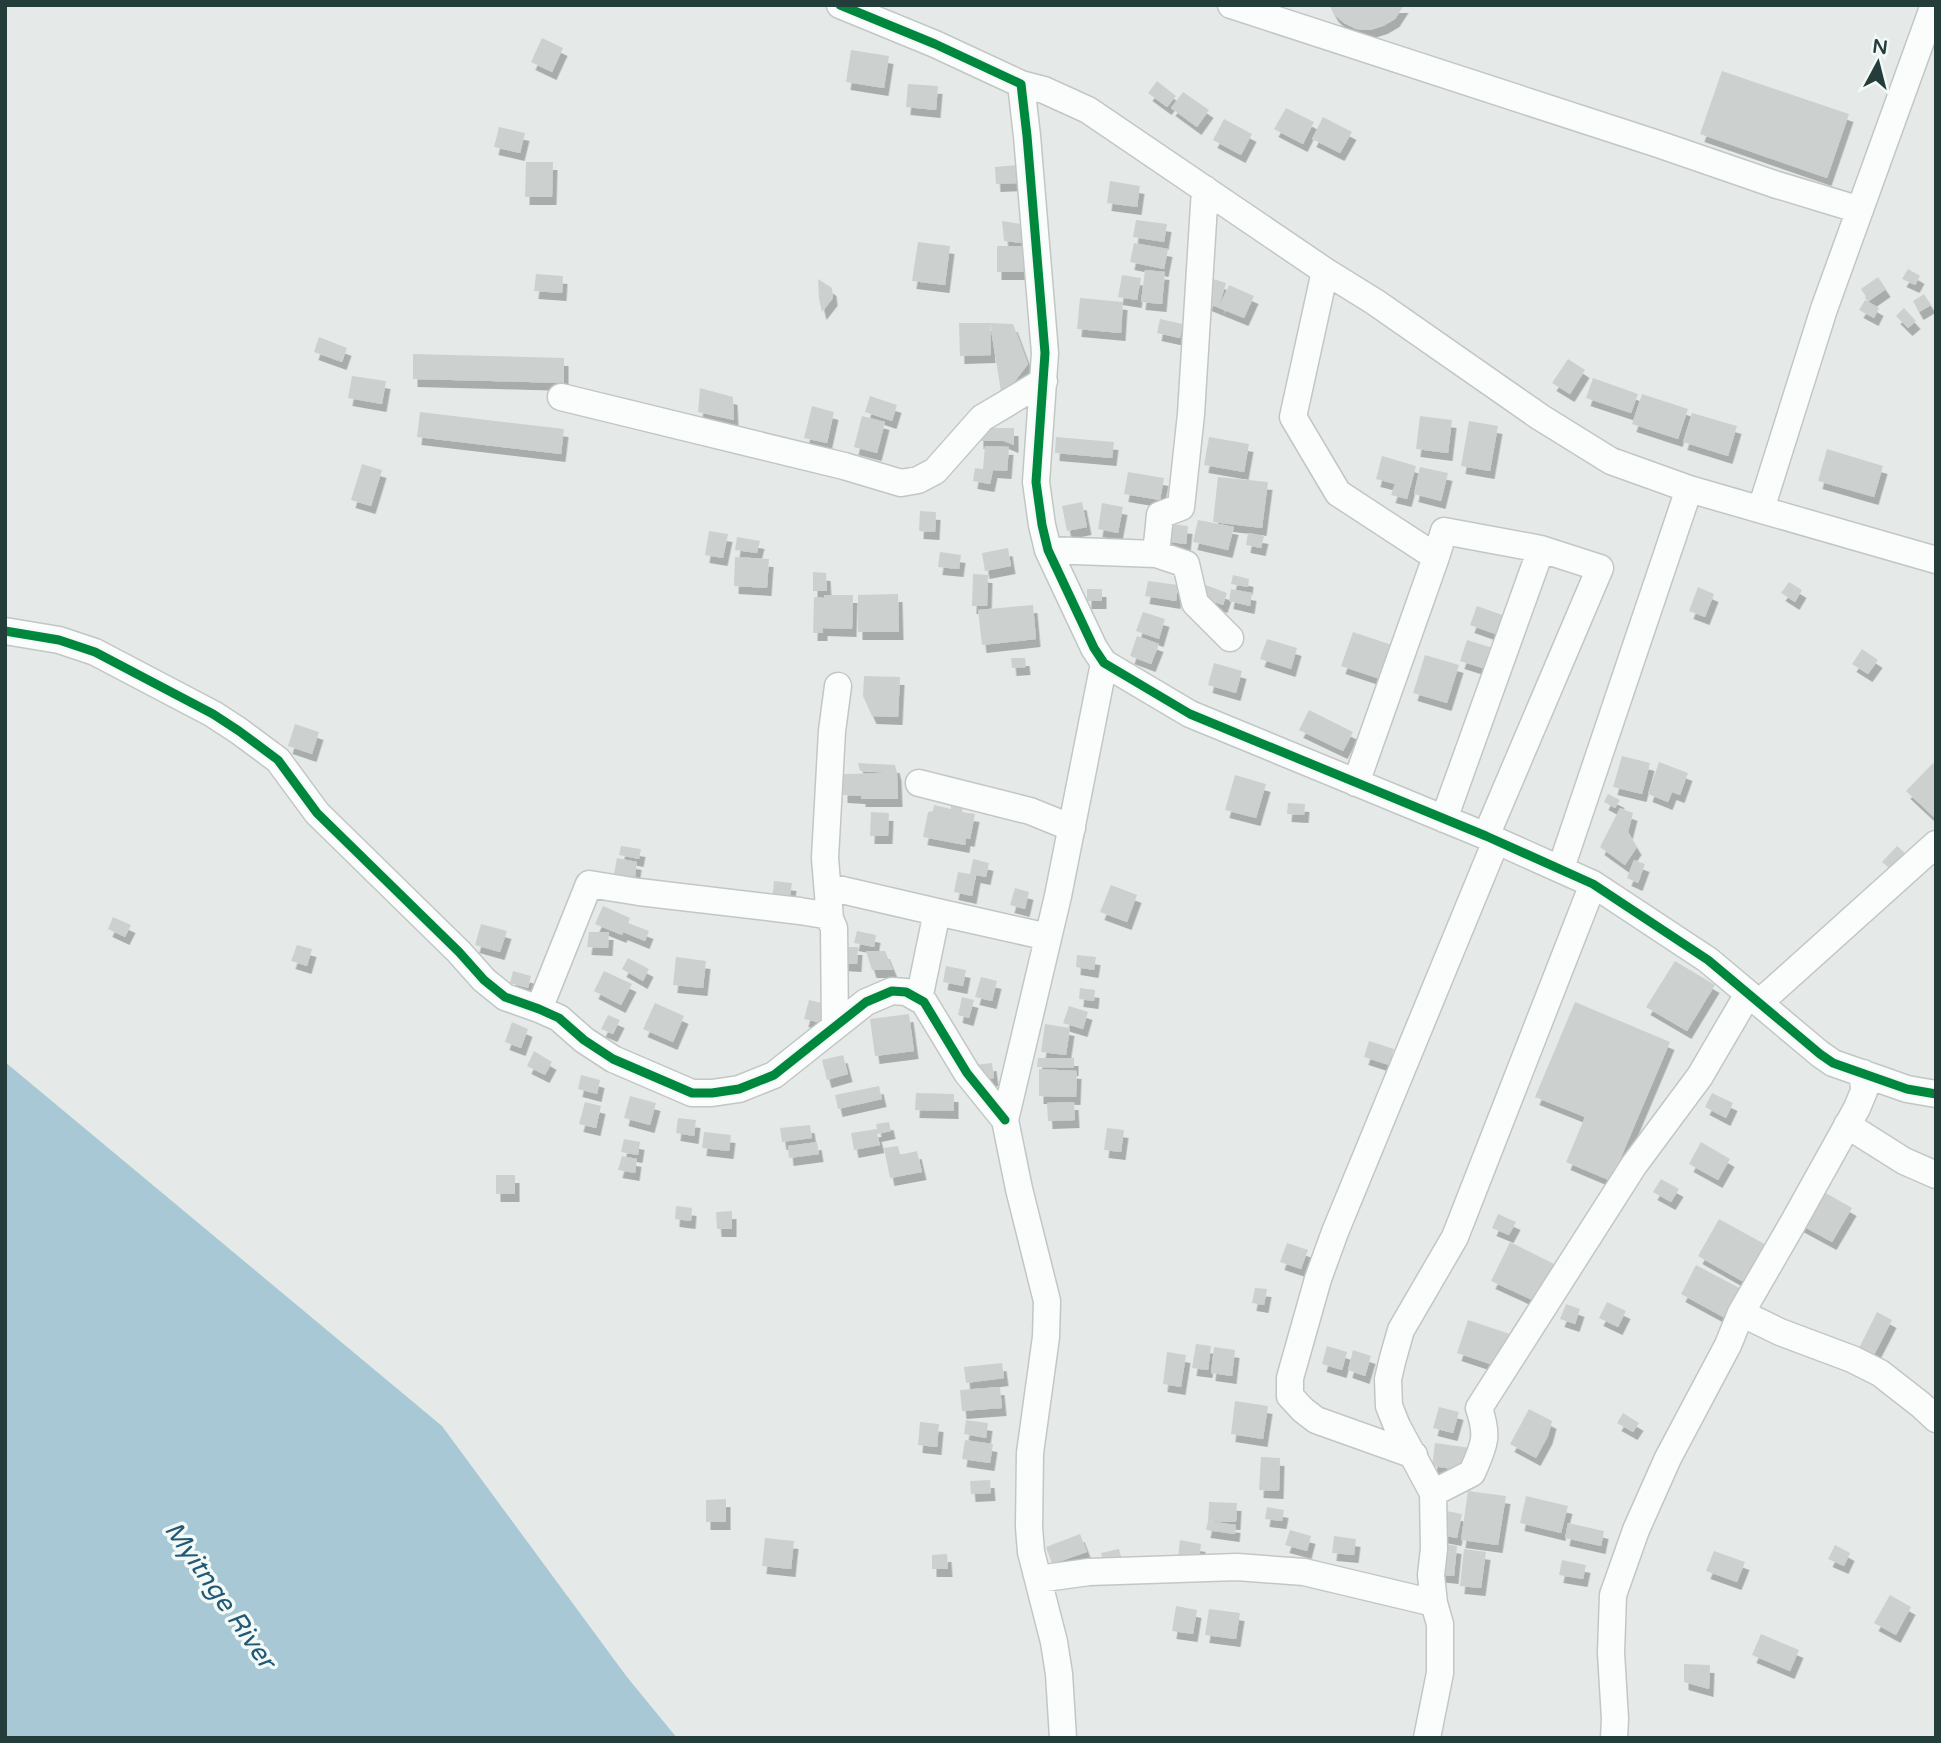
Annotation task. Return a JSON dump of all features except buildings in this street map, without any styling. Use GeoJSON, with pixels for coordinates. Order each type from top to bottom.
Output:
{"type":"FeatureCollection","features":[{"type":"Feature","properties":{"kind":"street"},"geometry":{"type":"LineString","coordinates":[[840,5],[895,15],[1021,84],[1044,90],[1088,110],[1541,417],[1611,461],[1689,489],[1936,560]]}},
{"type":"Feature","properties":{"kind":"street"},"geometry":{"type":"LineString","coordinates":[[1230,5],[1292,15],[1647,141],[1860,210]]}},
{"type":"Feature","properties":{"kind":"street"},"geometry":{"type":"LineString","coordinates":[[1761,509],[1824,309],[1934,5]]}},
{"type":"Feature","properties":{"kind":"street"},"geometry":{"type":"LineString","coordinates":[[1021,84],[1045,353],[1036,482],[1042,525],[1048,550],[1094,648],[1104,663],[1190,714],[1561,868],[1593,884],[1708,960],[1833,1063],[1907,1089],[1936,1094]]}},
{"type":"Feature","properties":{"kind":"street"},"geometry":{"type":"LineString","coordinates":[[1156,554],[1160,515],[1181,507],[1191,414],[1205,189]]}},
{"type":"Feature","properties":{"kind":"street"},"geometry":{"type":"LineString","coordinates":[[1325,271],[1293,416],[1338,493],[1436,557]]}},
{"type":"Feature","properties":{"kind":"street"},"geometry":{"type":"LineString","coordinates":[[561,397],[844,466],[901,483],[918,480],[935,471],[982,418],[1044,381]]}},
{"type":"Feature","properties":{"kind":"street"},"geometry":{"type":"LineString","coordinates":[[1561,868],[1689,489]]}},
{"type":"Feature","properties":{"kind":"street"},"geometry":{"type":"LineString","coordinates":[[1356,783],[1444,531],[1541,548],[1600,568],[1335,1232],[1318,1279],[1290,1378],[1290,1396],[1316,1420],[1414,1455]]}},
{"type":"Feature","properties":{"kind":"street"},"geometry":{"type":"LineString","coordinates":[[1444,819],[1541,548]]}},
{"type":"Feature","properties":{"kind":"street"},"geometry":{"type":"LineString","coordinates":[[1048,550],[1156,554],[1186,564],[1195,603],[1230,638]]}},
{"type":"Feature","properties":{"kind":"street"},"geometry":{"type":"LineString","coordinates":[[5,631],[59,640],[94,652],[213,714],[239,731],[278,761],[317,813],[459,952],[484,980],[505,997],[559,1018],[584,1040],[612,1059],[692,1093],[739,1089],[774,1075],[866,1002],[892,991],[906,992],[924,1002],[967,1073],[1005,1120]]}},
{"type":"Feature","properties":{"kind":"street"},"geometry":{"type":"LineString","coordinates":[[1063,1738],[1054,1642],[1030,1540],[1028,1489],[1047,1301],[1005,1120],[1072,828],[1104,663]]}},
{"type":"Feature","properties":{"kind":"street"},"geometry":{"type":"LineString","coordinates":[[835,1027],[834,928],[830,919],[825,858],[832,731],[838,686]]}},
{"type":"Feature","properties":{"kind":"street"},"geometry":{"type":"LineString","coordinates":[[919,783],[1030,811],[1072,828]]}},
{"type":"Feature","properties":{"kind":"street"},"geometry":{"type":"LineString","coordinates":[[1433,1493],[1472,1473],[1483,1447],[1486,1428],[1479,1408],[1634,1165],[1754,998],[1936,844]]}},
{"type":"Feature","properties":{"kind":"street"},"geometry":{"type":"LineString","coordinates":[[539,1009],[590,884],[800,911],[824,915],[830,919]]}},
{"type":"Feature","properties":{"kind":"street"},"geometry":{"type":"LineString","coordinates":[[1427,1738],[1440,1673],[1440,1624],[1434,1603],[1432,1575],[1433,1493],[1389,1406],[1388,1379],[1401,1331],[1455,1237],[1593,884]]}},
{"type":"Feature","properties":{"kind":"street"},"geometry":{"type":"LineString","coordinates":[[829,887],[1048,937]]}},
{"type":"Feature","properties":{"kind":"street"},"geometry":{"type":"LineString","coordinates":[[919,999],[937,912]]}},
{"type":"Feature","properties":{"kind":"street"},"geometry":{"type":"LineString","coordinates":[[1614,1738],[1611,1653],[1613,1595],[1636,1531],[1668,1458],[1728,1345],[1741,1313],[1864,1091],[1863,1073]]}},
{"type":"Feature","properties":{"kind":"street"},"geometry":{"type":"LineString","coordinates":[[1847,1125],[1904,1161],[1936,1175]]}},
{"type":"Feature","properties":{"kind":"street"},"geometry":{"type":"LineString","coordinates":[[1741,1313],[1880,1373],[1936,1419]]}},
{"type":"Feature","properties":{"kind":"street"},"geometry":{"type":"LineString","coordinates":[[1038,1579],[1089,1572],[1237,1567],[1304,1572],[1434,1603]]}},
{"type":"Feature","properties":{"kind":"water","name":"Myitnge River"},"geometry":{"type":"Polygon","coordinates":[[[5,1062],[442,1426],[627,1677],[677,1738],[5,1738],[5,1062]]]}},
{"type":"Feature","properties":{"kind":"cycle path"},"geometry":{"type":"LineString","coordinates":[[840,5],[935,44],[1021,84],[1045,353],[1036,482],[1042,525],[1048,550],[1094,648],[1104,663],[1190,714],[1486,836],[1593,884],[1708,960],[1833,1063],[1907,1089],[1936,1094]]}},
{"type":"Feature","properties":{"kind":"cycle path"},"geometry":{"type":"LineString","coordinates":[[5,631],[59,640],[95,652],[213,714],[239,731],[278,760],[317,813],[459,952],[484,980],[505,997],[559,1018],[584,1040],[613,1059],[692,1093],[739,1089],[774,1075],[866,1002],[892,991],[906,992],[924,1002],[967,1073],[1005,1120]]}}]}
